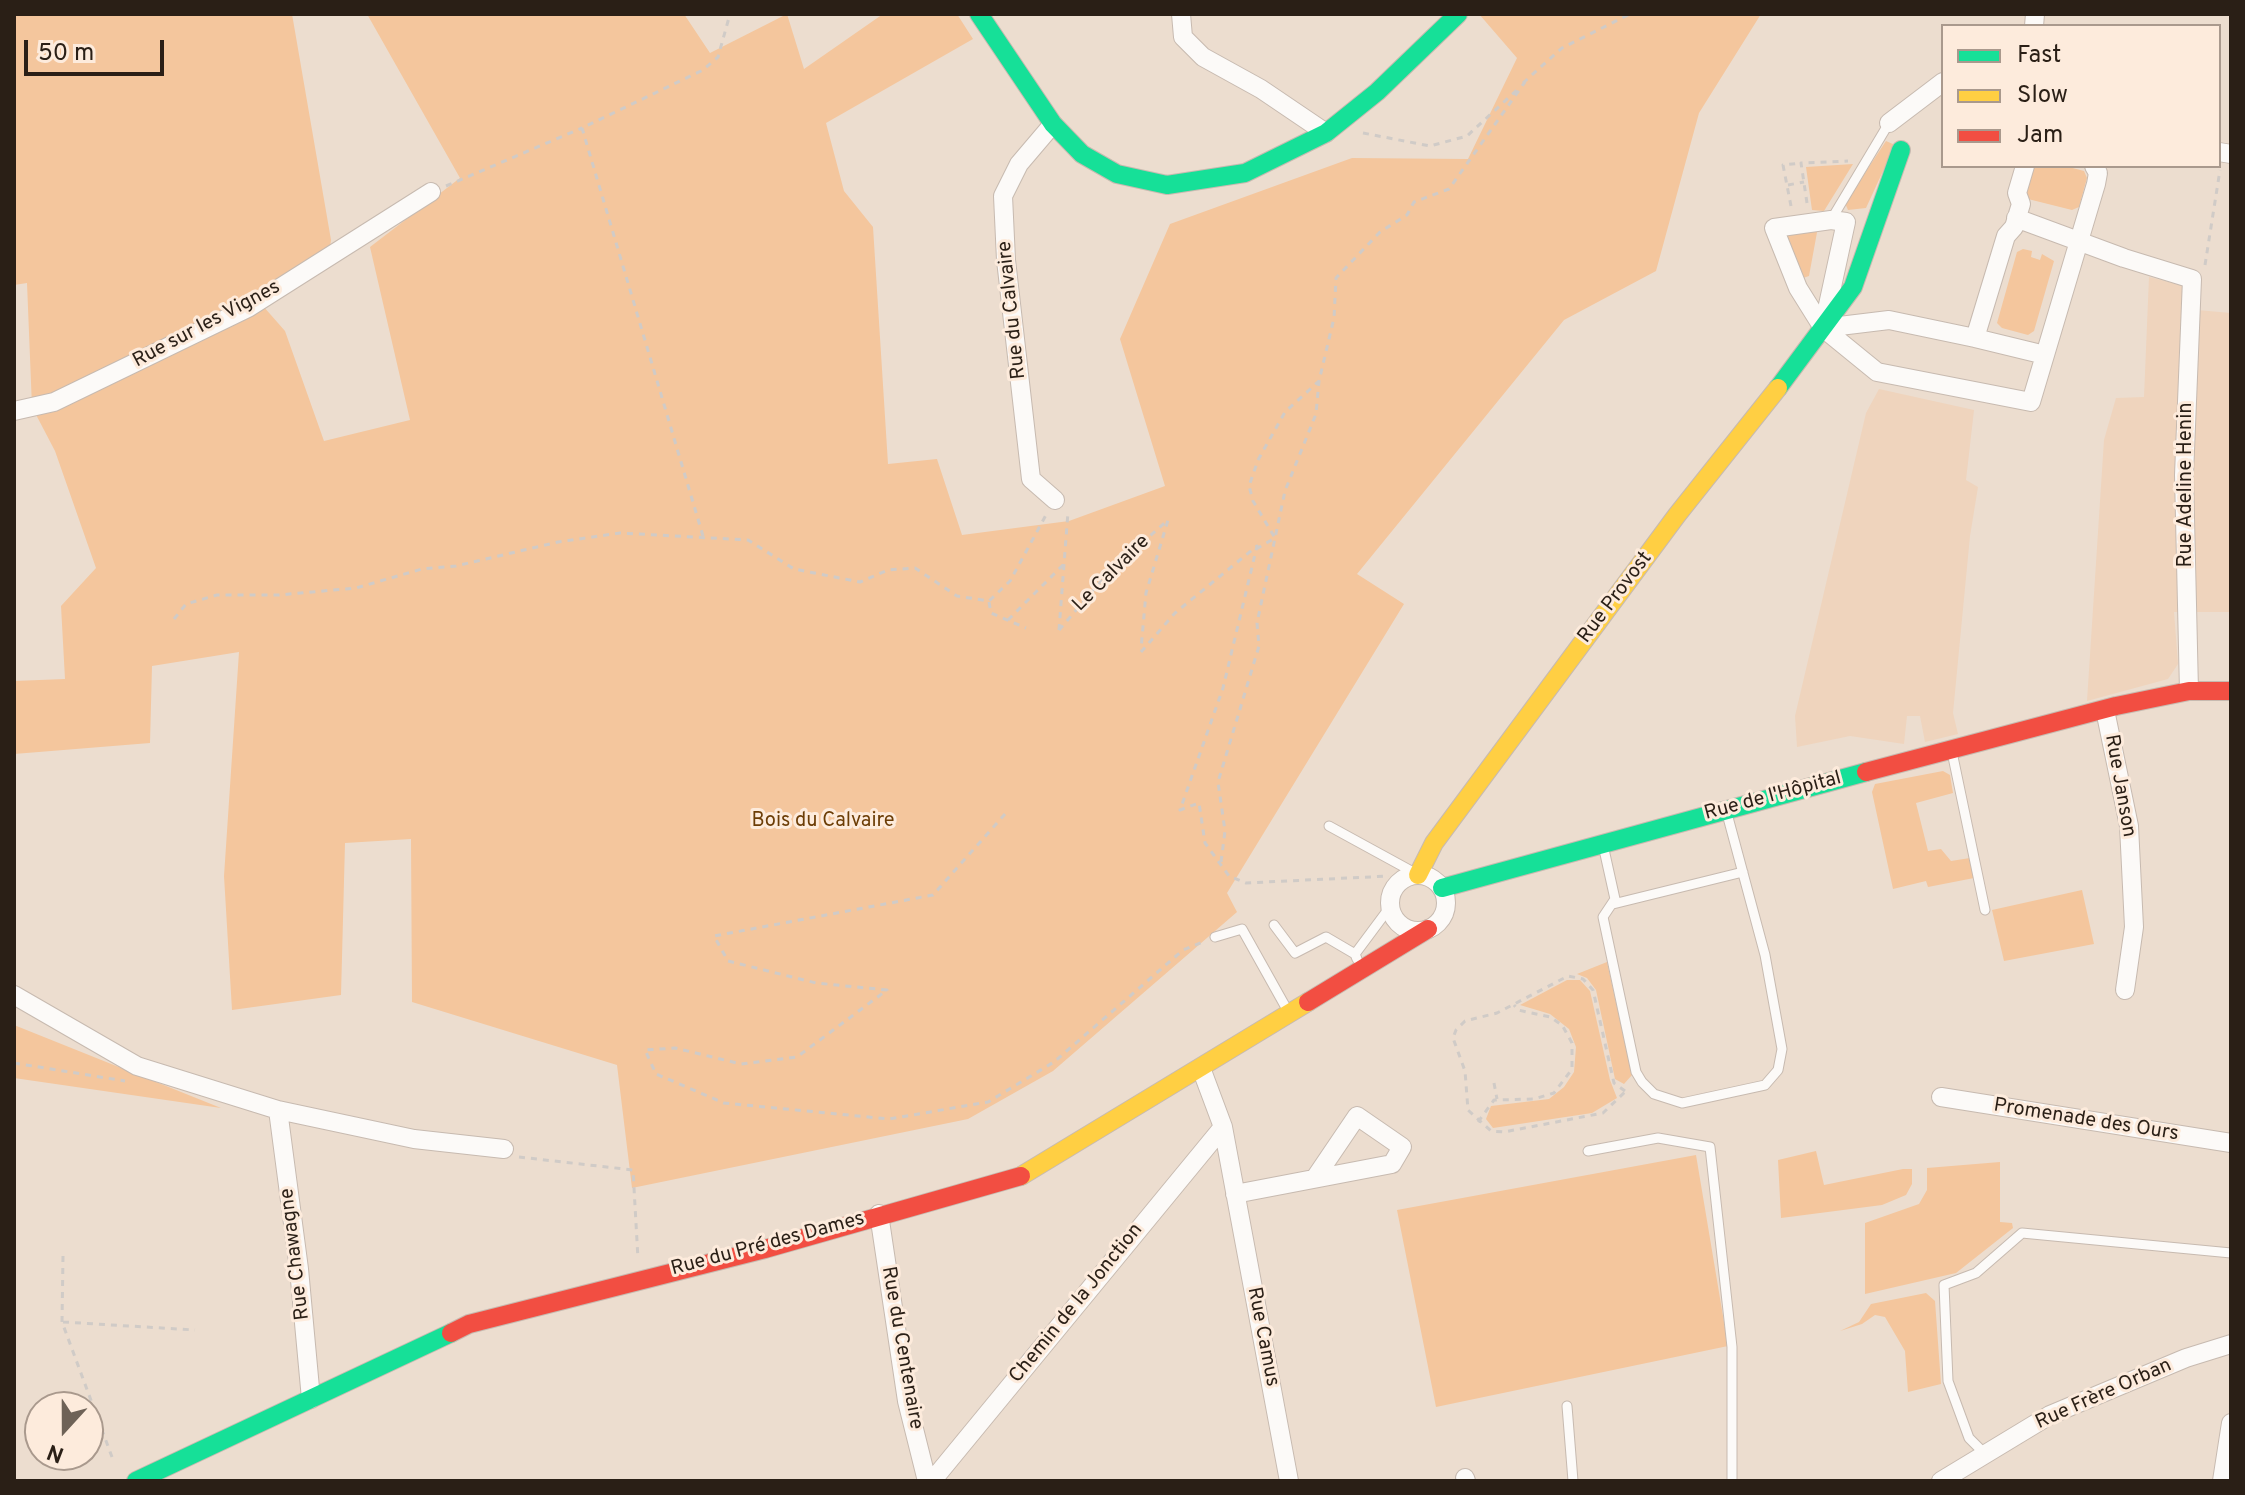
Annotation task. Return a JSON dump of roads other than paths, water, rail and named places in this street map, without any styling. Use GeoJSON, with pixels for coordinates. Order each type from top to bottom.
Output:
{"type":"FeatureCollection","features":[{"type":"Feature","properties":{"kind":"street"},"geometry":{"type":"LineString","coordinates":[[979,14],[1053,124],[1082,154],[1117,174],[1167,185],[1245,173],[1326,133],[1458,14]]}},
{"type":"Feature","properties":{"kind":"street"},"geometry":{"type":"LineString","coordinates":[[1181,14],[1183,37],[1203,57],[1274,97],[1326,133]]}},
{"type":"Feature","properties":{"kind":"street"},"geometry":{"type":"LineString","coordinates":[[1889,123],[1941,84]]}},
{"type":"Feature","properties":{"kind":"street","name":"Rue du Calvaire"},"geometry":{"type":"LineString","coordinates":[[1053,124],[1019,164],[1003,196],[1006,260],[1031,479],[1055,500]]}},
{"type":"Feature","properties":{"kind":"street","name":"Rue Provost"},"geometry":{"type":"LineString","coordinates":[[1414,876],[1434,843],[1677,515],[1853,287],[1901,150]]}},
{"type":"Feature","properties":{"kind":"street"},"geometry":{"type":"LineString","coordinates":[[1975,338],[2006,236],[2016,218],[2025,168]]}},
{"type":"Feature","properties":{"kind":"street"},"geometry":{"type":"LineString","coordinates":[[1823,328],[1846,222],[1831,220],[1774,228],[1798,288],[1823,328],[1877,372],[2031,402],[2080,243],[2096,184],[2098,173],[2095,168]]}},
{"type":"Feature","properties":{"kind":"street","name":"Rue sur les Vignes"},"geometry":{"type":"LineString","coordinates":[[14,411],[54,402],[248,308],[431,192]]}},
{"type":"Feature","properties":{"kind":"street"},"geometry":{"type":"LineString","coordinates":[[2016,218],[2080,243]]}},
{"type":"Feature","properties":{"kind":"street","name":"Rue Adeline Henin"},"geometry":{"type":"LineString","coordinates":[[2080,243],[2192,283],[2184,475],[2189,691]]}},
{"type":"Feature","properties":{"kind":"street"},"geometry":{"type":"LineString","coordinates":[[1823,328],[1889,320],[2045,355]]}},
{"type":"Feature","properties":{"kind":"street","name":"Rue Janson"},"geometry":{"type":"LineString","coordinates":[[2125,990],[2134,927],[2129,826],[2105,710],[2189,691],[2231,691]]}},
{"type":"Feature","properties":{"kind":"street","name":"Rue de l'Hôpital"},"geometry":{"type":"LineString","coordinates":[[1442,888],[1602,842],[2105,710]]}},
{"type":"Feature","properties":{"kind":"street"},"geometry":{"type":"LineString","coordinates":[[1364,960],[1390,938],[1392,911],[1395,888],[1414,876],[1435,881],[1442,888],[1446,907],[1436,924],[1428,929],[1408,929],[1392,911]]}},
{"type":"Feature","properties":{"kind":"street","name":"Rue du Pré des Dames"},"geometry":{"type":"LineString","coordinates":[[136,1481],[469,1324],[765,1249],[1028,1174],[1289,1013],[1364,960],[1428,929]]}},
{"type":"Feature","properties":{"kind":"street"},"geometry":{"type":"LineString","coordinates":[[14,995],[137,1066],[278,1110],[414,1139],[506,1152]]}},
{"type":"Feature","properties":{"kind":"street","name":"Rue Camus"},"geometry":{"type":"LineString","coordinates":[[1201,1068],[1223,1127],[1289,1481]]}},
{"type":"Feature","properties":{"kind":"street","name":"Promenade des Ours"},"geometry":{"type":"LineString","coordinates":[[1941,1097],[2231,1143]]}},
{"type":"Feature","properties":{"kind":"street","name":"Rue Chawagne"},"geometry":{"type":"LineString","coordinates":[[278,1110],[299,1269],[311,1399]]}},
{"type":"Feature","properties":{"kind":"street"},"geometry":{"type":"LineString","coordinates":[[1235,1194],[1392,1164],[1402,1147],[1357,1116],[1315,1178]]}},
{"type":"Feature","properties":{"kind":"street","name":"Chemin de la Jonction"},"geometry":{"type":"LineString","coordinates":[[930,1481],[1223,1127]]}},
{"type":"Feature","properties":{"kind":"street","name":"Rue du Centenaire"},"geometry":{"type":"LineString","coordinates":[[879,1214],[907,1401],[930,1481]]}},
{"type":"Feature","properties":{"kind":"street","name":"Rue Frère Orban"},"geometry":{"type":"LineString","coordinates":[[1941,1481],[2050,1415],[2186,1358],[2231,1344]]}},
{"type":"Feature","properties":{"kind":"street"},"geometry":{"type":"LineString","coordinates":[[2222,1481],[2231,1423]]}},
{"type":"Feature","properties":{"kind":"lane"},"geometry":{"type":"LineString","coordinates":[[1831,220],[1889,123]]}},
{"type":"Feature","properties":{"kind":"lane"},"geometry":{"type":"LineString","coordinates":[[1951,749],[1985,910]]}},
{"type":"Feature","properties":{"kind":"lane"},"geometry":{"type":"LineString","coordinates":[[1726,809],[1743,872],[1765,955],[1782,1049],[1778,1070],[1765,1085],[1682,1103],[1654,1094],[1636,1072],[1603,917],[1613,904],[1743,872]]}},
{"type":"Feature","properties":{"kind":"lane"},"geometry":{"type":"LineString","coordinates":[[1329,826],[1414,876]]}},
{"type":"Feature","properties":{"kind":"lane"},"geometry":{"type":"LineString","coordinates":[[1602,842],[1613,904]]}},
{"type":"Feature","properties":{"kind":"lane"},"geometry":{"type":"LineString","coordinates":[[1274,925],[1295,953],[1326,937],[1364,960]]}},
{"type":"Feature","properties":{"kind":"lane"},"geometry":{"type":"LineString","coordinates":[[1215,937],[1242,929],[1289,1013]]}},
{"type":"Feature","properties":{"kind":"lane"},"geometry":{"type":"LineString","coordinates":[[1588,1151],[1658,1138],[1710,1147],[1732,1347],[1732,1481]]}},
{"type":"Feature","properties":{"kind":"lane"},"geometry":{"type":"LineString","coordinates":[[1985,1454],[1969,1438],[1948,1381],[1944,1285],[1976,1273],[2022,1233],[2231,1253]]}},
{"type":"Feature","properties":{"kind":"lane"},"geometry":{"type":"LineString","coordinates":[[1567,1406],[1573,1481]]}},
{"type":"Feature","properties":{"kind":"park label","name":"Bois du Calvaire"},"geometry":{"type":"Point","coordinates":[823,822]}}]}
